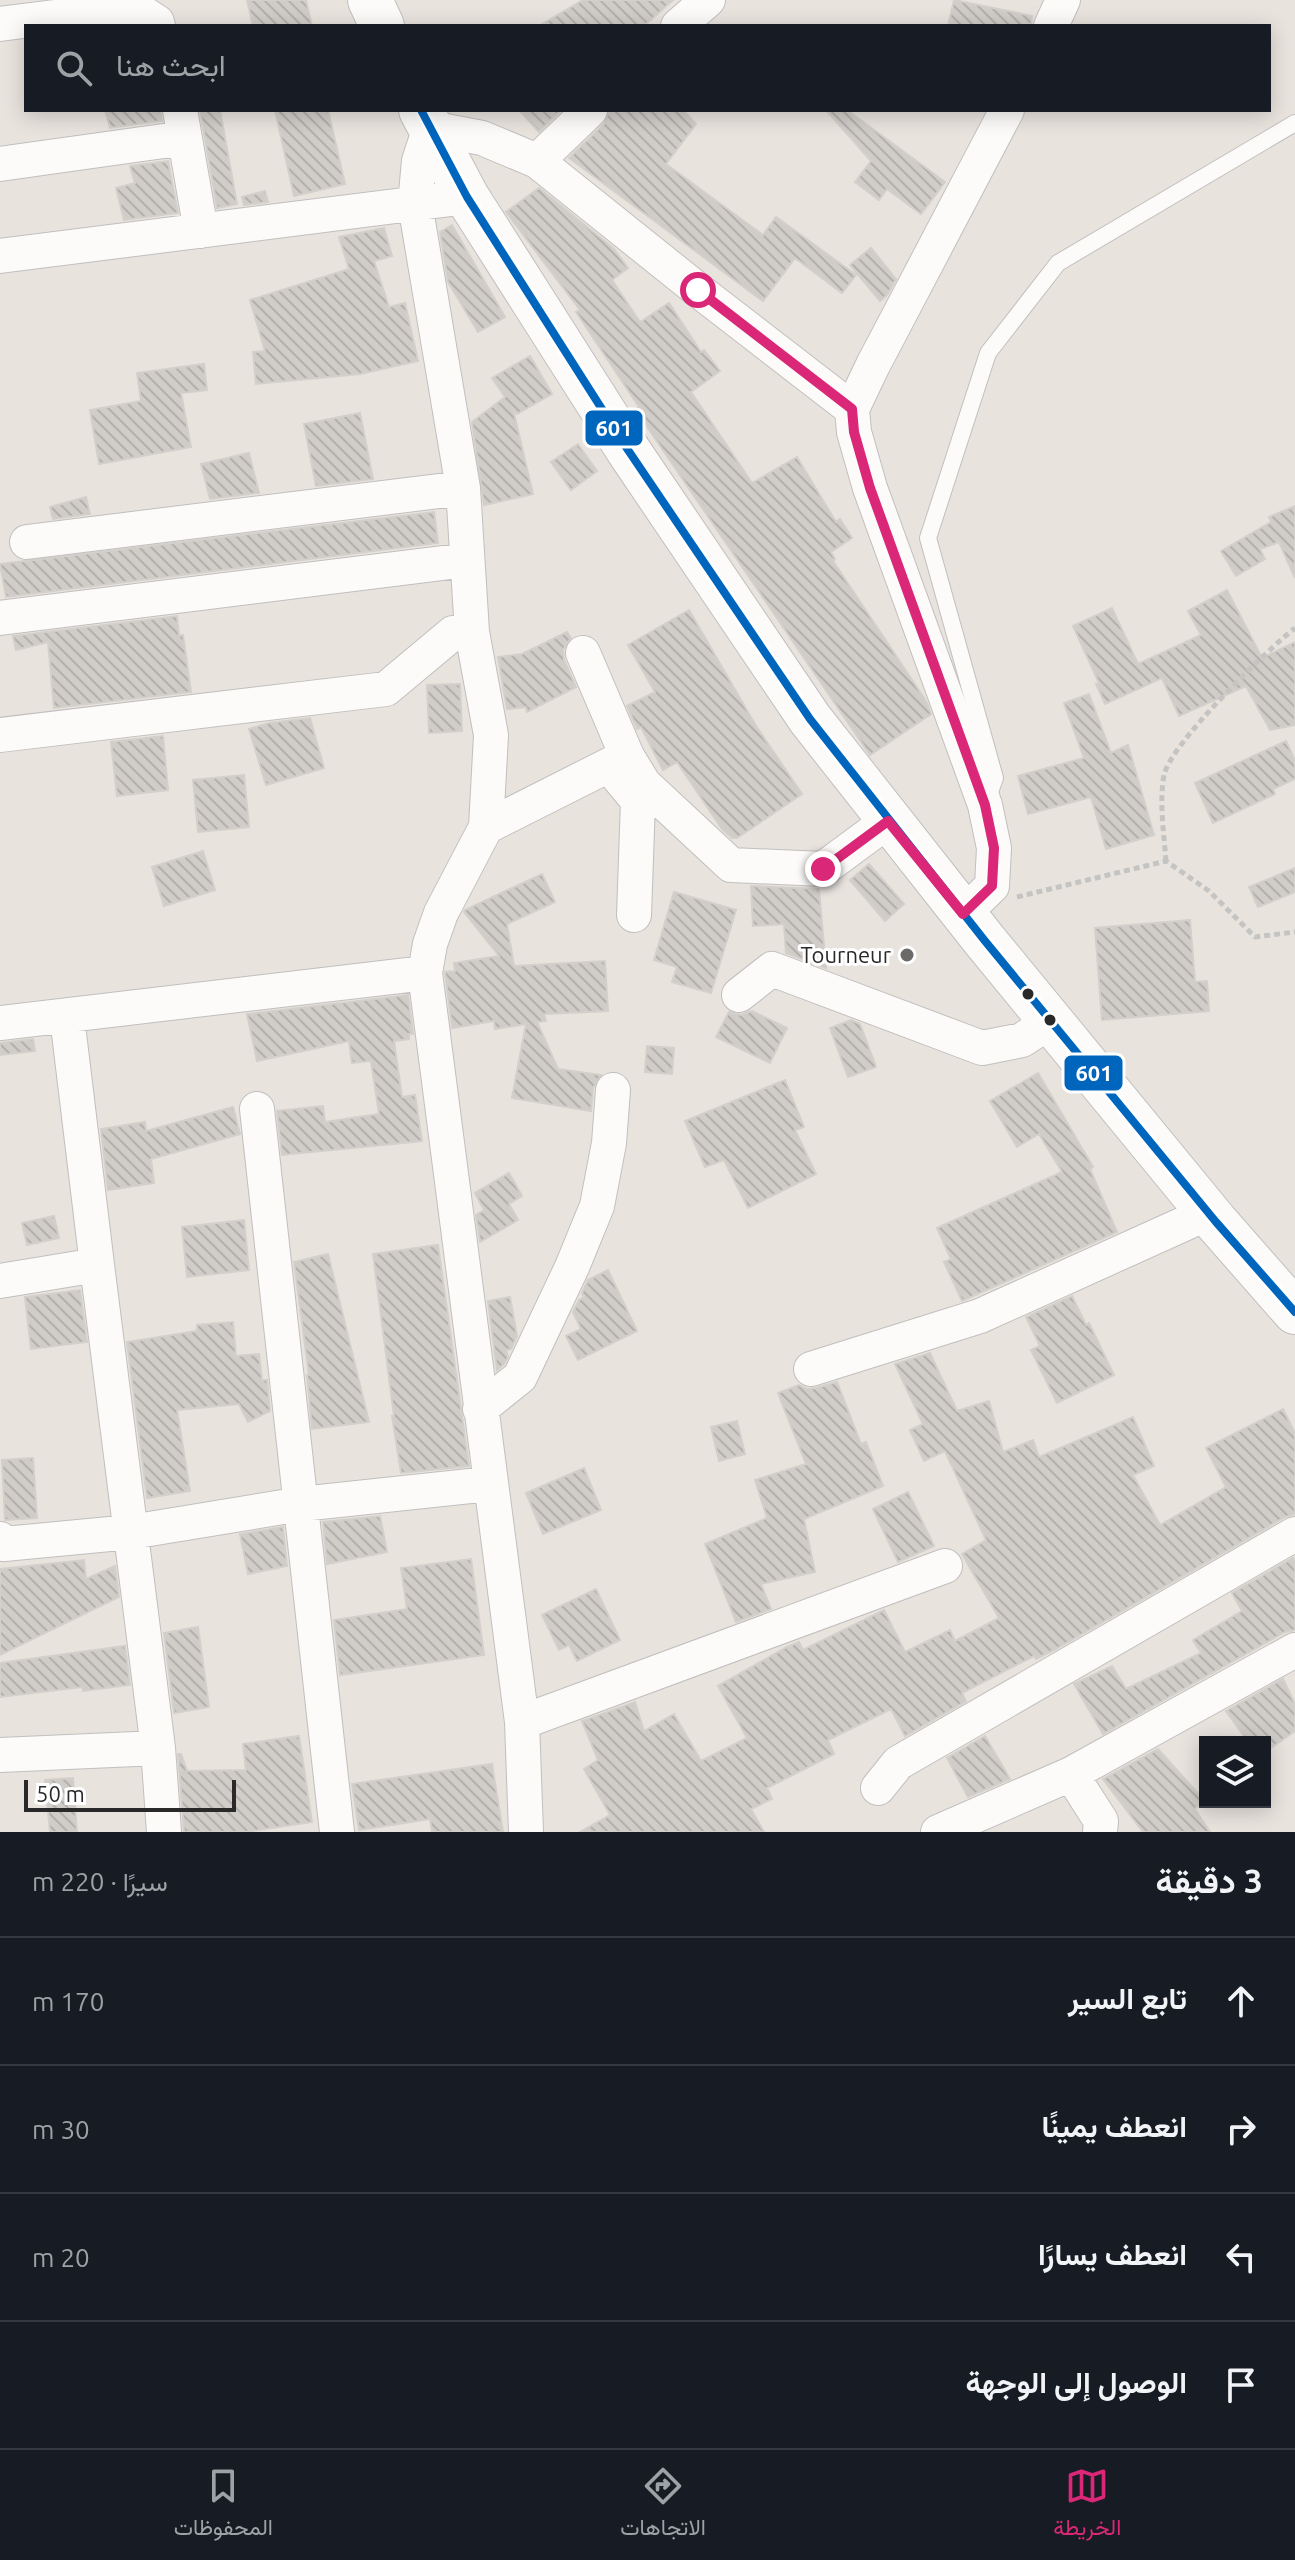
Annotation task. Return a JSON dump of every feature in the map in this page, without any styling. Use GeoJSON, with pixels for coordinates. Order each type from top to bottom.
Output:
{"type":"FeatureCollection","features":[{"type":"Feature","properties":{"kind":"main road"},"geometry":{"type":"LineString","coordinates":[[426,119],[467,197],[689,540],[810,719],[974,927],[1208,1213],[1295,1312]]}},
{"type":"Feature","properties":{"kind":"street"},"geometry":{"type":"LineString","coordinates":[[680,24],[708,0]]}},
{"type":"Feature","properties":{"kind":"street"},"geometry":{"type":"LineString","coordinates":[[0,24],[134,7],[158,24]]}},
{"type":"Feature","properties":{"kind":"street"},"geometry":{"type":"LineString","coordinates":[[537,161],[588,112]]}},
{"type":"Feature","properties":{"kind":"street"},"geometry":{"type":"LineString","coordinates":[[974,927],[992,886],[994,848],[985,805],[870,488],[854,432],[852,409],[1006,112]]}},
{"type":"Feature","properties":{"kind":"street"},"geometry":{"type":"LineString","coordinates":[[526,1832],[522,1722],[425,973],[430,944],[441,913],[486,827],[491,735],[472,632],[463,488],[415,204],[426,119],[537,161],[852,409]]}},
{"type":"Feature","properties":{"kind":"street"},"geometry":{"type":"LineString","coordinates":[[0,164],[182,124],[201,231]]}},
{"type":"Feature","properties":{"kind":"street"},"geometry":{"type":"LineString","coordinates":[[0,256],[467,197]]}},
{"type":"Feature","properties":{"kind":"street"},"geometry":{"type":"LineString","coordinates":[[27,542],[463,488]]}},
{"type":"Feature","properties":{"kind":"street"},"geometry":{"type":"LineString","coordinates":[[0,618],[467,560]]}},
{"type":"Feature","properties":{"kind":"street"},"geometry":{"type":"LineString","coordinates":[[0,735],[386,689],[453,633],[472,632]]}},
{"type":"Feature","properties":{"kind":"street"},"geometry":{"type":"LineString","coordinates":[[583,653],[617,761],[638,801],[634,915]]}},
{"type":"Feature","properties":{"kind":"street"},"geometry":{"type":"LineString","coordinates":[[617,761],[731,865],[823,869],[888,821]]}},
{"type":"Feature","properties":{"kind":"street"},"geometry":{"type":"LineString","coordinates":[[486,827],[617,761]]}},
{"type":"Feature","properties":{"kind":"street"},"geometry":{"type":"LineString","coordinates":[[739,995],[772,969],[982,1048],[1022,1040],[1051,1021]]}},
{"type":"Feature","properties":{"kind":"street"},"geometry":{"type":"LineString","coordinates":[[0,1023],[425,973]]}},
{"type":"Feature","properties":{"kind":"street"},"geometry":{"type":"LineString","coordinates":[[67,1017],[158,1748],[164,1832]]}},
{"type":"Feature","properties":{"kind":"street"},"geometry":{"type":"LineString","coordinates":[[480,1409],[520,1377],[572,1267],[597,1206],[609,1143],[613,1090]]}},
{"type":"Feature","properties":{"kind":"street"},"geometry":{"type":"LineString","coordinates":[[257,1109],[337,1832]]}},
{"type":"Feature","properties":{"kind":"street"},"geometry":{"type":"LineString","coordinates":[[811,1369],[980,1316],[1208,1213]]}},
{"type":"Feature","properties":{"kind":"street"},"geometry":{"type":"LineString","coordinates":[[0,1281],[97,1265]]}},
{"type":"Feature","properties":{"kind":"street"},"geometry":{"type":"LineString","coordinates":[[0,1539],[4,1544],[131,1532],[301,1504],[489,1484]]}},
{"type":"Feature","properties":{"kind":"street"},"geometry":{"type":"LineString","coordinates":[[878,1788],[898,1763],[1295,1534]]}},
{"type":"Feature","properties":{"kind":"street"},"geometry":{"type":"LineString","coordinates":[[522,1722],[945,1566]]}},
{"type":"Feature","properties":{"kind":"street"},"geometry":{"type":"LineString","coordinates":[[938,1832],[1071,1774],[1295,1650]]}},
{"type":"Feature","properties":{"kind":"street"},"geometry":{"type":"LineString","coordinates":[[0,1755],[158,1748]]}},
{"type":"Feature","properties":{"kind":"street"},"geometry":{"type":"LineString","coordinates":[[1071,1774],[1101,1821],[1100,1832]]}},
{"type":"Feature","properties":{"kind":"lane"},"geometry":{"type":"LineString","coordinates":[[985,805],[995,778],[928,538],[988,353],[1058,263],[1295,123]]}},
{"type":"Feature","properties":{"kind":"path"},"geometry":{"type":"LineString","coordinates":[[1166,861],[1164,773],[1193,731],[1236,682],[1295,628]]}},
{"type":"Feature","properties":{"kind":"path"},"geometry":{"type":"LineString","coordinates":[[974,927],[1017,897],[1166,861],[1209,891],[1255,937],[1295,932]]}},
{"type":"Feature","properties":{"kind":"building"},"geometry":{"type":"Polygon","coordinates":[[[247,0],[306,0],[312,24],[253,24],[247,0]]]}},
{"type":"Feature","properties":{"kind":"building"},"geometry":{"type":"Polygon","coordinates":[[[583,0],[673,0],[646,24],[542,24],[583,0]]]}},
{"type":"Feature","properties":{"kind":"building"},"geometry":{"type":"Polygon","coordinates":[[[954,0],[1032,16],[1031,24],[948,24],[954,0]]]}},
{"type":"Feature","properties":{"kind":"building"},"geometry":{"type":"Polygon","coordinates":[[[106,112],[160,112],[162,121],[110,128],[106,112]]]}},
{"type":"Feature","properties":{"kind":"building"},"geometry":{"type":"Polygon","coordinates":[[[200,112],[220,112],[237,204],[217,208],[200,112]]]}},
{"type":"Feature","properties":{"kind":"building"},"geometry":{"type":"Polygon","coordinates":[[[275,112],[328,112],[345,184],[294,196],[275,112]]]}},
{"type":"Feature","properties":{"kind":"building"},"geometry":{"type":"Polygon","coordinates":[[[521,112],[559,112],[539,132],[521,112]]]}},
{"type":"Feature","properties":{"kind":"building"},"geometry":{"type":"Polygon","coordinates":[[[608,112],[685,112],[696,124],[666,164],[763,235],[776,217],[856,275],[842,293],[795,258],[763,301],[569,158],[604,124],[608,112]]]}},
{"type":"Feature","properties":{"kind":"building"},"geometry":{"type":"Polygon","coordinates":[[[828,112],[850,112],[945,182],[921,214],[887,189],[879,200],[855,182],[871,161],[828,112]]]}},
{"type":"Feature","properties":{"kind":"building"},"geometry":{"type":"Polygon","coordinates":[[[168,161],[178,213],[124,220],[116,188],[135,183],[130,166],[168,161]]]}},
{"type":"Feature","properties":{"kind":"building"},"geometry":{"type":"Polygon","coordinates":[[[539,188],[613,248],[628,268],[612,280],[640,322],[669,303],[701,352],[704,350],[720,371],[691,392],[752,483],[797,457],[836,522],[840,519],[852,538],[831,552],[833,561],[926,701],[931,714],[870,755],[635,409],[639,407],[576,312],[580,310],[506,212],[539,188]]]}},
{"type":"Feature","properties":{"kind":"building"},"geometry":{"type":"Polygon","coordinates":[[[265,191],[268,202],[244,205],[242,197],[265,191]]]}},
{"type":"Feature","properties":{"kind":"building"},"geometry":{"type":"Polygon","coordinates":[[[452,225],[505,317],[478,332],[448,282],[440,232],[452,225]]]}},
{"type":"Feature","properties":{"kind":"building"},"geometry":{"type":"Polygon","coordinates":[[[384,228],[392,256],[374,261],[389,307],[405,303],[418,361],[360,374],[256,384],[253,352],[265,351],[250,300],[349,269],[339,237],[384,228]]]}},
{"type":"Feature","properties":{"kind":"building"},"geometry":{"type":"Polygon","coordinates":[[[871,248],[896,279],[880,301],[850,265],[871,248]]]}},
{"type":"Feature","properties":{"kind":"building"},"geometry":{"type":"Polygon","coordinates":[[[530,356],[552,394],[517,414],[513,409],[533,494],[484,505],[472,422],[505,397],[492,378],[530,356]]]}},
{"type":"Feature","properties":{"kind":"building"},"geometry":{"type":"Polygon","coordinates":[[[204,364],[207,390],[181,393],[191,447],[99,464],[90,410],[141,401],[137,373],[204,364]]]}},
{"type":"Feature","properties":{"kind":"building"},"geometry":{"type":"Polygon","coordinates":[[[360,413],[373,479],[316,486],[304,424],[360,413]]]}},
{"type":"Feature","properties":{"kind":"building"},"geometry":{"type":"Polygon","coordinates":[[[578,444],[597,471],[571,490],[551,462],[578,444]]]}},
{"type":"Feature","properties":{"kind":"building"},"geometry":{"type":"Polygon","coordinates":[[[249,453],[259,493],[210,499],[201,464],[249,453]]]}},
{"type":"Feature","properties":{"kind":"building"},"geometry":{"type":"Polygon","coordinates":[[[86,497],[90,514],[53,519],[50,507],[86,497]]]}},
{"type":"Feature","properties":{"kind":"building"},"geometry":{"type":"Polygon","coordinates":[[[1295,506],[1295,578],[1279,542],[1260,549],[1265,559],[1236,576],[1221,551],[1271,522],[1269,517],[1295,506]]]}},
{"type":"Feature","properties":{"kind":"building"},"geometry":{"type":"Polygon","coordinates":[[[434,512],[438,543],[6,597],[0,564],[434,512]]]}},
{"type":"Feature","properties":{"kind":"building"},"geometry":{"type":"Polygon","coordinates":[[[1227,590],[1262,658],[1295,642],[1295,725],[1270,730],[1246,686],[1179,716],[1162,678],[1105,704],[1096,684],[1099,683],[1073,626],[1112,608],[1138,664],[1201,635],[1188,611],[1227,590]]]}},
{"type":"Feature","properties":{"kind":"building"},"geometry":{"type":"Polygon","coordinates":[[[689,610],[756,726],[802,794],[737,838],[732,838],[722,829],[677,762],[663,770],[641,727],[637,729],[627,706],[655,692],[628,645],[689,610]]]}},
{"type":"Feature","properties":{"kind":"building"},"geometry":{"type":"Polygon","coordinates":[[[177,616],[179,636],[183,635],[191,692],[54,708],[48,642],[16,650],[13,636],[177,616]]]}},
{"type":"Feature","properties":{"kind":"building"},"geometry":{"type":"Polygon","coordinates":[[[567,632],[571,638],[563,650],[564,660],[576,687],[527,712],[526,707],[507,709],[498,657],[522,654],[567,632]]]}},
{"type":"Feature","properties":{"kind":"building"},"geometry":{"type":"Polygon","coordinates":[[[460,684],[462,731],[429,733],[427,685],[460,684]]]}},
{"type":"Feature","properties":{"kind":"building"},"geometry":{"type":"Polygon","coordinates":[[[1089,694],[1111,753],[1128,745],[1154,835],[1106,849],[1091,797],[1028,814],[1018,776],[1084,758],[1064,703],[1089,694]]]}},
{"type":"Feature","properties":{"kind":"building"},"geometry":{"type":"Polygon","coordinates":[[[310,718],[324,768],[266,785],[249,729],[310,718]]]}},
{"type":"Feature","properties":{"kind":"building"},"geometry":{"type":"Polygon","coordinates":[[[163,736],[168,790],[117,796],[111,742],[163,736]]]}},
{"type":"Feature","properties":{"kind":"building"},"geometry":{"type":"Polygon","coordinates":[[[1286,741],[1295,760],[1295,779],[1273,789],[1275,794],[1213,823],[1195,783],[1286,741]]]}},
{"type":"Feature","properties":{"kind":"building"},"geometry":{"type":"Polygon","coordinates":[[[244,775],[249,827],[198,832],[193,780],[244,775]]]}},
{"type":"Feature","properties":{"kind":"building"},"geometry":{"type":"Polygon","coordinates":[[[203,851],[215,890],[164,906],[152,867],[203,851]]]}},
{"type":"Feature","properties":{"kind":"building"},"geometry":{"type":"Polygon","coordinates":[[[869,864],[904,904],[885,921],[850,880],[869,864]]]}},
{"type":"Feature","properties":{"kind":"building"},"geometry":{"type":"Polygon","coordinates":[[[1295,868],[1295,892],[1258,907],[1249,887],[1295,868]]]}},
{"type":"Feature","properties":{"kind":"building"},"geometry":{"type":"Polygon","coordinates":[[[542,874],[555,902],[507,924],[514,966],[605,961],[608,1011],[544,1014],[546,1021],[537,1022],[558,1069],[601,1075],[593,1088],[591,1111],[512,1098],[526,1024],[495,1029],[494,1021],[452,1028],[445,972],[455,971],[454,963],[499,956],[465,910],[542,874]]]}},
{"type":"Feature","properties":{"kind":"building"},"geometry":{"type":"Polygon","coordinates":[[[751,886],[819,889],[826,968],[786,953],[784,924],[753,926],[751,886]]]}},
{"type":"Feature","properties":{"kind":"building"},"geometry":{"type":"Polygon","coordinates":[[[674,892],[736,910],[711,993],[672,982],[677,967],[654,960],[674,892]]]}},
{"type":"Feature","properties":{"kind":"building"},"geometry":{"type":"Polygon","coordinates":[[[1190,920],[1195,982],[1207,981],[1209,1011],[1102,1020],[1095,928],[1190,920]]]}},
{"type":"Feature","properties":{"kind":"building"},"geometry":{"type":"Polygon","coordinates":[[[408,995],[413,1034],[409,1034],[409,1039],[394,1041],[402,1097],[415,1095],[422,1141],[282,1155],[277,1111],[323,1106],[325,1122],[379,1114],[371,1061],[352,1063],[349,1041],[257,1061],[247,1014],[408,995]]]}},
{"type":"Feature","properties":{"kind":"building"},"geometry":{"type":"Polygon","coordinates":[[[752,1011],[787,1028],[770,1063],[716,1037],[729,1012],[741,1015],[752,1011]]]}},
{"type":"Feature","properties":{"kind":"building"},"geometry":{"type":"Polygon","coordinates":[[[851,1020],[860,1024],[876,1067],[848,1077],[830,1028],[851,1020]]]}},
{"type":"Feature","properties":{"kind":"building"},"geometry":{"type":"Polygon","coordinates":[[[33,1039],[35,1051],[0,1055],[0,1043],[33,1039]]]}},
{"type":"Feature","properties":{"kind":"building"},"geometry":{"type":"Polygon","coordinates":[[[647,1046],[674,1048],[672,1074],[645,1072],[647,1046]]]}},
{"type":"Feature","properties":{"kind":"building"},"geometry":{"type":"Polygon","coordinates":[[[1038,1073],[1093,1167],[1090,1169],[1117,1232],[962,1301],[944,1262],[951,1259],[937,1228],[1062,1172],[1039,1134],[1017,1147],[990,1101],[1038,1073]]]}},
{"type":"Feature","properties":{"kind":"building"},"geometry":{"type":"Polygon","coordinates":[[[785,1080],[804,1127],[795,1130],[816,1174],[748,1208],[724,1160],[705,1167],[685,1121],[785,1080]]]}},
{"type":"Feature","properties":{"kind":"building"},"geometry":{"type":"Polygon","coordinates":[[[233,1107],[240,1134],[151,1159],[154,1183],[108,1190],[101,1129],[145,1122],[146,1131],[233,1107]]]}},
{"type":"Feature","properties":{"kind":"building"},"geometry":{"type":"Polygon","coordinates":[[[509,1173],[522,1196],[509,1204],[518,1220],[480,1242],[476,1215],[484,1210],[475,1193],[509,1173]]]}},
{"type":"Feature","properties":{"kind":"building"},"geometry":{"type":"Polygon","coordinates":[[[54,1216],[59,1238],[27,1245],[22,1223],[54,1216]]]}},
{"type":"Feature","properties":{"kind":"building"},"geometry":{"type":"Polygon","coordinates":[[[244,1220],[249,1270],[187,1277],[182,1227],[244,1220]]]}},
{"type":"Feature","properties":{"kind":"building"},"geometry":{"type":"Polygon","coordinates":[[[438,1245],[469,1466],[401,1473],[373,1254],[438,1245]]]}},
{"type":"Feature","properties":{"kind":"building"},"geometry":{"type":"Polygon","coordinates":[[[328,1254],[369,1422],[312,1429],[309,1375],[294,1262],[328,1254]]]}},
{"type":"Feature","properties":{"kind":"building"},"geometry":{"type":"Polygon","coordinates":[[[608,1270],[637,1331],[578,1360],[566,1336],[581,1329],[573,1312],[584,1297],[582,1293],[588,1280],[608,1270]]]}},
{"type":"Feature","properties":{"kind":"building"},"geometry":{"type":"Polygon","coordinates":[[[80,1290],[87,1342],[31,1349],[25,1297],[80,1290]]]}},
{"type":"Feature","properties":{"kind":"building"},"geometry":{"type":"Polygon","coordinates":[[[1072,1296],[1114,1375],[1057,1403],[1031,1350],[1040,1346],[1026,1317],[1072,1296]]]}},
{"type":"Feature","properties":{"kind":"building"},"geometry":{"type":"Polygon","coordinates":[[[510,1297],[517,1336],[511,1349],[506,1350],[508,1357],[504,1364],[497,1370],[488,1301],[510,1297]]]}},
{"type":"Feature","properties":{"kind":"building"},"geometry":{"type":"Polygon","coordinates":[[[233,1322],[236,1356],[259,1354],[262,1380],[267,1380],[270,1411],[248,1422],[239,1404],[177,1410],[190,1491],[147,1498],[127,1342],[197,1331],[197,1325],[233,1322]]]}},
{"type":"Feature","properties":{"kind":"building"},"geometry":{"type":"Polygon","coordinates":[[[930,1353],[957,1411],[989,1401],[1003,1452],[1033,1440],[1039,1457],[1133,1417],[1154,1466],[1133,1475],[1160,1525],[1226,1487],[1206,1448],[1283,1409],[1295,1433],[1295,1514],[1054,1650],[1036,1659],[1034,1656],[962,1693],[966,1701],[905,1736],[891,1709],[828,1740],[834,1754],[767,1788],[772,1799],[751,1809],[764,1832],[580,1832],[610,1815],[584,1769],[598,1760],[582,1721],[635,1702],[644,1731],[674,1714],[701,1761],[747,1738],[718,1686],[787,1647],[799,1642],[803,1650],[884,1610],[905,1652],[950,1630],[955,1641],[999,1618],[962,1554],[986,1540],[945,1451],[924,1461],[910,1430],[923,1424],[895,1364],[930,1353]]]}},
{"type":"Feature","properties":{"kind":"building"},"geometry":{"type":"Polygon","coordinates":[[[837,1382],[861,1444],[866,1442],[883,1486],[804,1519],[815,1572],[761,1584],[771,1609],[736,1622],[705,1544],[767,1518],[755,1480],[806,1464],[778,1393],[799,1385],[807,1389],[837,1382]]]}},
{"type":"Feature","properties":{"kind":"building"},"geometry":{"type":"Polygon","coordinates":[[[737,1421],[745,1454],[719,1461],[711,1427],[737,1421]]]}},
{"type":"Feature","properties":{"kind":"building"},"geometry":{"type":"Polygon","coordinates":[[[33,1458],[37,1518],[5,1520],[2,1460],[33,1458]]]}},
{"type":"Feature","properties":{"kind":"building"},"geometry":{"type":"Polygon","coordinates":[[[584,1468],[601,1510],[543,1534],[526,1493],[584,1468]]]}},
{"type":"Feature","properties":{"kind":"building"},"geometry":{"type":"Polygon","coordinates":[[[908,1492],[934,1546],[898,1562],[873,1509],[908,1492]]]}},
{"type":"Feature","properties":{"kind":"building"},"geometry":{"type":"Polygon","coordinates":[[[380,1516],[387,1552],[327,1564],[323,1522],[380,1516]]]}},
{"type":"Feature","properties":{"kind":"building"},"geometry":{"type":"Polygon","coordinates":[[[283,1527],[287,1566],[248,1574],[240,1534],[283,1527]]]}},
{"type":"Feature","properties":{"kind":"building"},"geometry":{"type":"Polygon","coordinates":[[[1293,1558],[1295,1630],[1285,1632],[1103,1734],[1074,1684],[1112,1666],[1126,1689],[1201,1653],[1193,1640],[1242,1611],[1232,1593],[1293,1558]]]}},
{"type":"Feature","properties":{"kind":"building"},"geometry":{"type":"Polygon","coordinates":[[[471,1559],[484,1655],[340,1675],[334,1620],[407,1609],[401,1568],[471,1559]]]}},
{"type":"Feature","properties":{"kind":"building"},"geometry":{"type":"Polygon","coordinates":[[[84,1560],[86,1579],[115,1566],[119,1597],[0,1655],[0,1569],[84,1560]]]}},
{"type":"Feature","properties":{"kind":"building"},"geometry":{"type":"Polygon","coordinates":[[[596,1589],[620,1640],[577,1661],[569,1645],[559,1650],[542,1615],[596,1589]]]}},
{"type":"Feature","properties":{"kind":"building"},"geometry":{"type":"Polygon","coordinates":[[[198,1627],[209,1707],[174,1713],[164,1633],[198,1627]]]}},
{"type":"Feature","properties":{"kind":"building"},"geometry":{"type":"Polygon","coordinates":[[[125,1646],[130,1685],[83,1691],[82,1687],[0,1697],[0,1663],[125,1646]]]}},
{"type":"Feature","properties":{"kind":"building"},"geometry":{"type":"Polygon","coordinates":[[[1283,1679],[1295,1704],[1295,1731],[1271,1748],[1271,1736],[1244,1736],[1226,1711],[1283,1679]]]}},
{"type":"Feature","properties":{"kind":"building"},"geometry":{"type":"Polygon","coordinates":[[[299,1736],[312,1822],[245,1832],[184,1832],[178,1754],[181,1754],[187,1771],[246,1770],[243,1744],[299,1736]]]}},
{"type":"Feature","properties":{"kind":"building"},"geometry":{"type":"Polygon","coordinates":[[[985,1736],[1010,1779],[968,1797],[947,1758],[985,1736]]]}},
{"type":"Feature","properties":{"kind":"building"},"geometry":{"type":"Polygon","coordinates":[[[1158,1749],[1199,1794],[1199,1805],[1195,1809],[1210,1832],[1143,1832],[1103,1779],[1158,1749]]]}},
{"type":"Feature","properties":{"kind":"building"},"geometry":{"type":"Polygon","coordinates":[[[492,1764],[503,1832],[432,1832],[430,1819],[359,1830],[352,1784],[492,1764]]]}},
{"type":"Feature","properties":{"kind":"building"},"geometry":{"type":"Polygon","coordinates":[[[73,1778],[77,1832],[50,1832],[45,1780],[73,1778]]]}},
{"type":"Feature","properties":{"kind":"transit line","name":"601"},"geometry":{"type":"LineString","coordinates":[[422,112],[467,197],[628,450],[810,719],[985,941],[1216,1222],[1295,1312]]}},
{"type":"Feature","properties":{"kind":"place","name":"Tourneur"},"geometry":{"type":"Point","coordinates":[907,955]}},
{"type":"Feature","properties":{"kind":"route"},"geometry":{"type":"LineString","coordinates":[[698,290],[852,409],[854,432],[870,488],[985,805],[994,848],[992,886],[963,914],[888,821],[823,869]]}}]}
